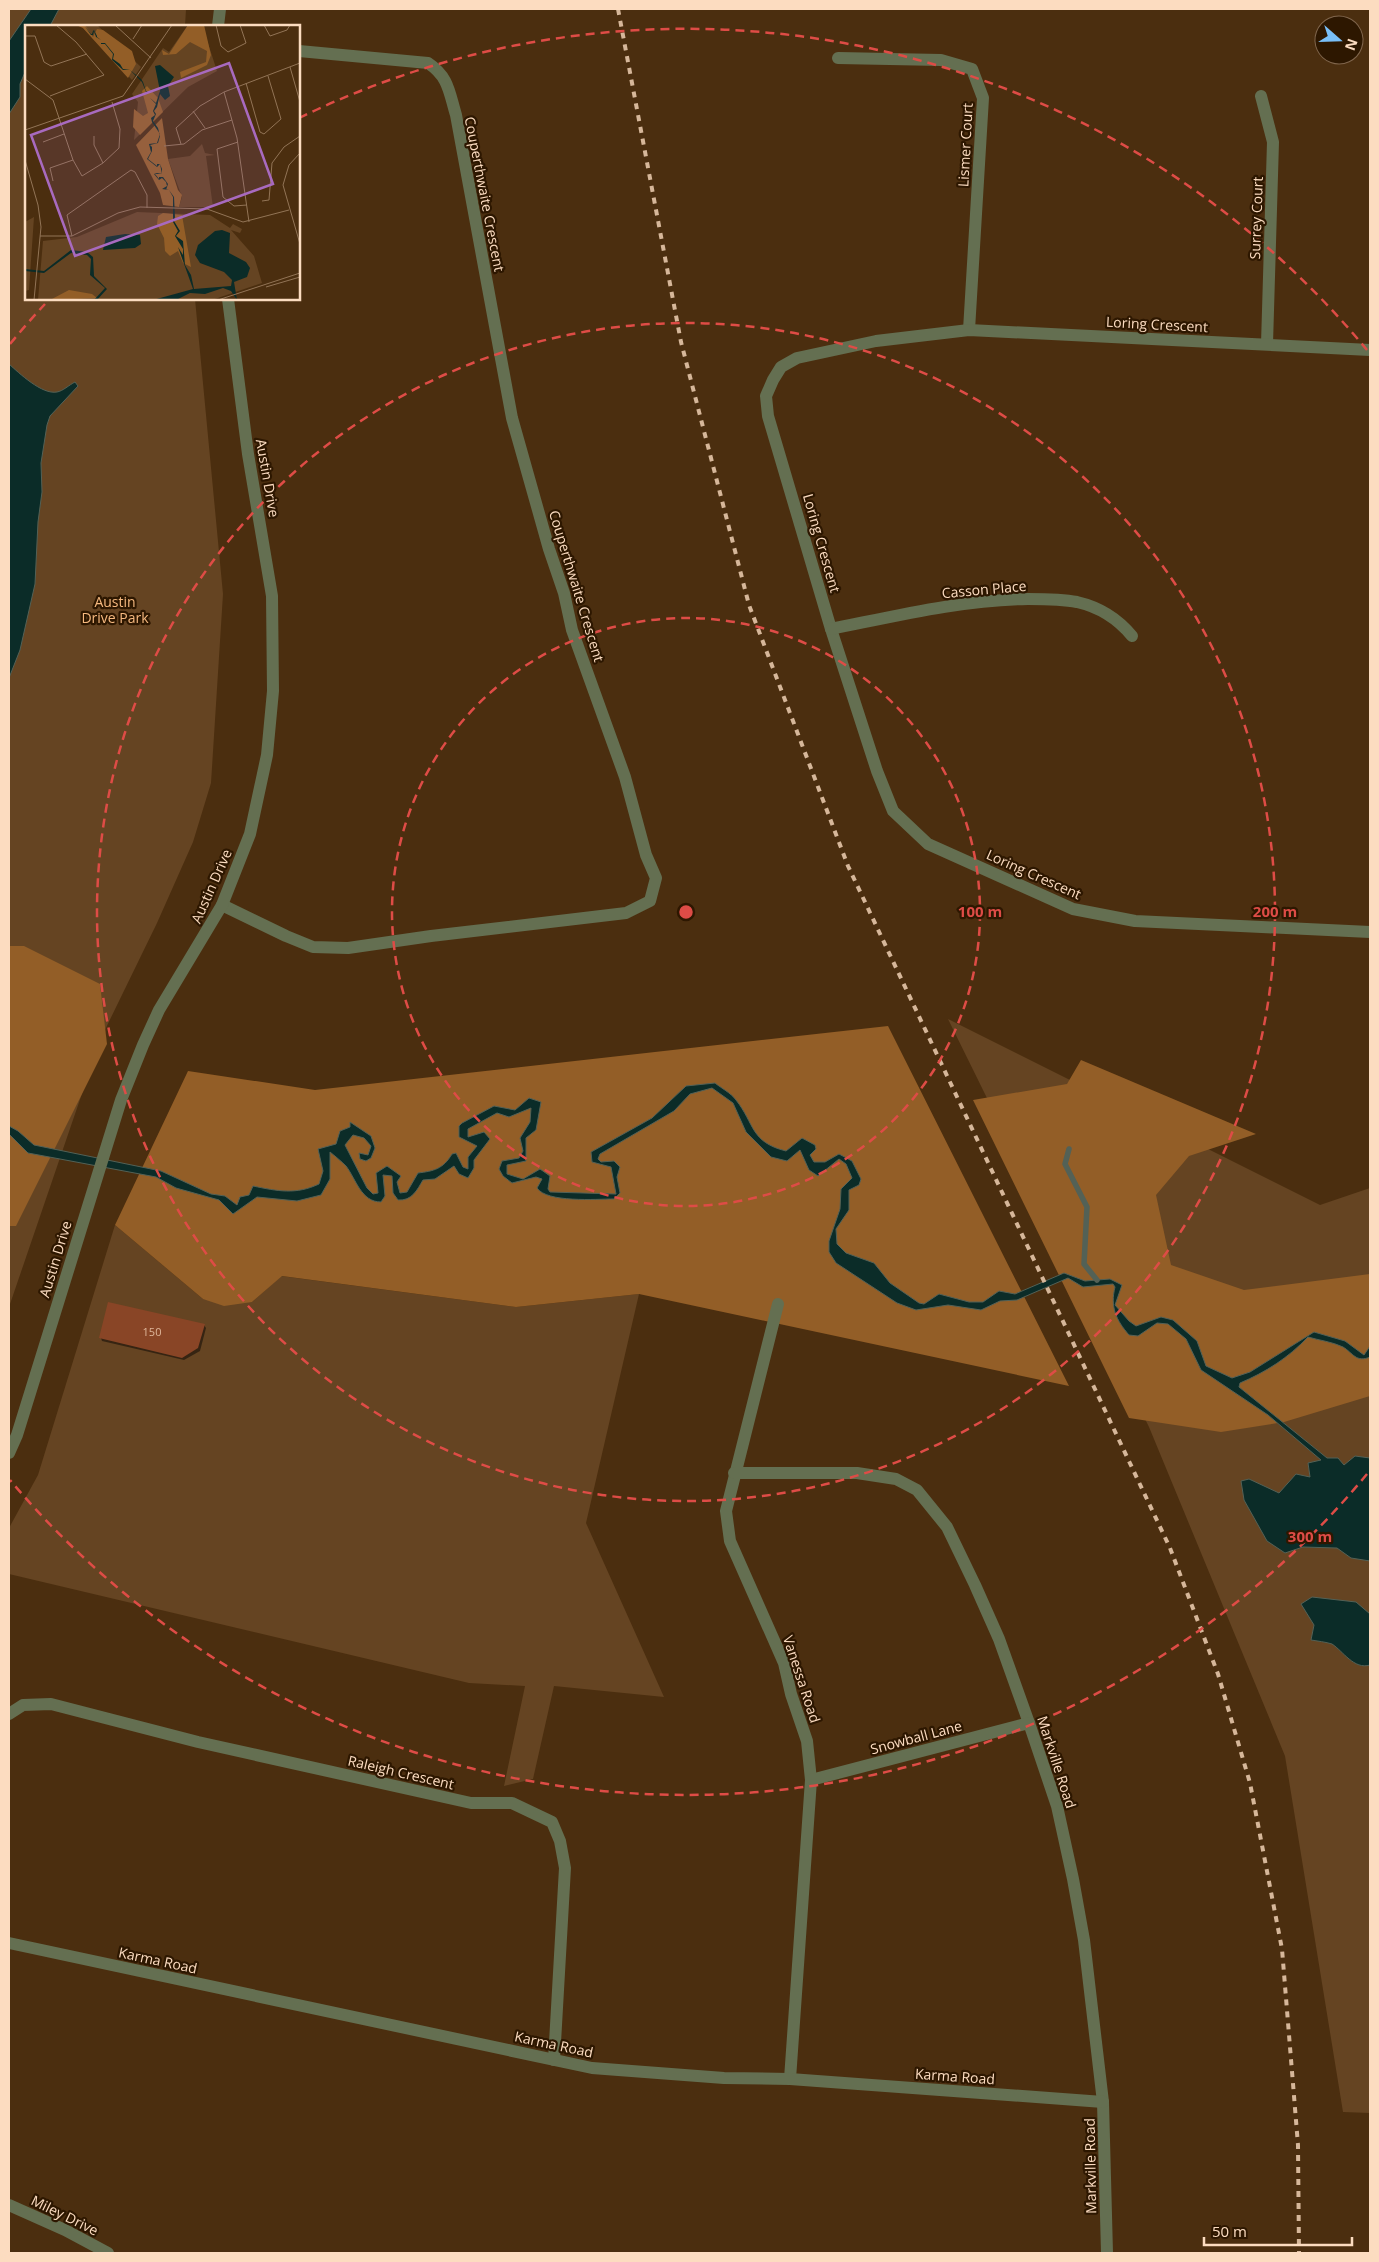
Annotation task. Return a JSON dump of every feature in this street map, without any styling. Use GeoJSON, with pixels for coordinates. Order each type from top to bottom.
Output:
{"type":"FeatureCollection","features":[{"type":"Feature","properties":{"kind":"street"},"geometry":{"type":"LineString","coordinates":[[218,25],[220,9]]}},
{"type":"Feature","properties":{"kind":"street","name":"Couperthwaite Crescent"},"geometry":{"type":"LineString","coordinates":[[222,905],[313,947],[348,948],[441,934],[626,913],[650,900],[656,878],[646,855],[625,777],[572,630],[564,592],[549,549],[512,418],[456,115],[448,86],[441,71],[428,63],[300,51]]}},
{"type":"Feature","properties":{"kind":"street","name":"Lismer Court"},"geometry":{"type":"LineString","coordinates":[[838,58],[941,60],[972,69],[983,98],[969,330]]}},
{"type":"Feature","properties":{"kind":"street","name":"Surrey Court"},"geometry":{"type":"LineString","coordinates":[[1261,96],[1273,142],[1267,344]]}},
{"type":"Feature","properties":{"kind":"street","name":"Austin Drive"},"geometry":{"type":"LineString","coordinates":[[9,1453],[17,1435],[100,1164],[142,1045],[159,1010],[222,905],[250,834],[267,756],[273,691],[272,596],[248,454],[228,300]]}},
{"type":"Feature","properties":{"kind":"street","name":"Loring Crescent"},"geometry":{"type":"LineString","coordinates":[[1370,350],[969,330],[876,341],[797,358],[781,367],[766,396],[768,416],[831,630],[888,800],[893,812],[928,844],[1073,909],[1108,917],[1135,921],[1370,932]]}},
{"type":"Feature","properties":{"kind":"street","name":"Casson Place"},"geometry":{"type":"LineString","coordinates":[[831,630],[920,611],[997,599],[1045,599],[1078,602],[1103,612],[1121,622],[1132,636]]}},
{"type":"Feature","properties":{"kind":"street","name":"Vanessa Road"},"geometry":{"type":"LineString","coordinates":[[778,1304],[726,1511],[730,1541],[784,1663],[791,1694],[807,1741],[811,1780],[790,2079]]}},
{"type":"Feature","properties":{"kind":"street","name":"Markville Road"},"geometry":{"type":"LineString","coordinates":[[734,1473],[857,1473],[896,1479],[917,1490],[947,1527],[999,1638],[1057,1806],[1084,1940],[1103,2102],[1107,2253]]}},
{"type":"Feature","properties":{"kind":"street","name":"Raleigh Crescent"},"geometry":{"type":"LineString","coordinates":[[9,1714],[22,1706],[51,1704],[198,1742],[471,1803],[512,1803],[552,1822],[560,1841],[565,1868],[554,2060]]}},
{"type":"Feature","properties":{"kind":"street","name":"Snowball Lane"},"geometry":{"type":"LineString","coordinates":[[811,1780],[1029,1723]]}},
{"type":"Feature","properties":{"kind":"street","name":"Karma Road"},"geometry":{"type":"LineString","coordinates":[[9,1943],[592,2068],[724,2078],[790,2079],[1103,2102]]}},
{"type":"Feature","properties":{"kind":"street","name":"Miley Drive"},"geometry":{"type":"LineString","coordinates":[[9,2205],[65,2230],[108,2253]]}},
{"type":"Feature","properties":{"kind":"green space","name":"Austin Drive Park"},"geometry":{"type":"Polygon","coordinates":[[[9,9],[186,9],[185,25],[25,25],[25,300],[195,300],[223,594],[211,783],[193,842],[157,923],[101,1038],[9,1307],[9,9]]]}},
{"type":"Feature","properties":{"kind":"green space"},"geometry":{"type":"Polygon","coordinates":[[[948,1019],[1320,1205],[1370,1188],[1370,2113],[1343,2112],[1285,1756],[1149,1427],[948,1019]]]}},
{"type":"Feature","properties":{"kind":"green space"},"geometry":{"type":"Polygon","coordinates":[[[115,1225],[203,1299],[252,1302],[281,1276],[516,1307],[639,1294],[586,1523],[664,1697],[554,1686],[533,1779],[504,1786],[525,1686],[469,1683],[9,1574],[9,1528],[38,1475],[115,1225]]]}},
{"type":"Feature","properties":{"kind":"shaded area"},"geometry":{"type":"Polygon","coordinates":[[[9,946],[24,946],[100,984],[107,1044],[16,1226],[9,1226],[9,946]]]}},
{"type":"Feature","properties":{"kind":"shaded area"},"geometry":{"type":"Polygon","coordinates":[[[888,1026],[1069,1386],[639,1294],[516,1307],[282,1276],[252,1302],[224,1306],[203,1299],[115,1225],[188,1071],[315,1090],[888,1026]]]}},
{"type":"Feature","properties":{"kind":"shaded area"},"geometry":{"type":"Polygon","coordinates":[[[1081,1060],[1256,1134],[1189,1156],[1156,1195],[1171,1265],[1244,1290],[1370,1274],[1370,1396],[1284,1422],[1221,1432],[1129,1418],[973,1100],[1067,1084],[1081,1060]]]}},
{"type":"Feature","properties":{"kind":"water"},"geometry":{"type":"Polygon","coordinates":[[[31,9],[59,9],[51,25],[25,25],[25,72],[20,84],[20,97],[9,114],[9,41],[31,9]]]}},
{"type":"Feature","properties":{"kind":"water"},"geometry":{"type":"Polygon","coordinates":[[[9,364],[38,387],[51,392],[57,392],[75,382],[78,386],[50,416],[47,425],[41,463],[42,492],[38,522],[35,584],[20,650],[9,678],[9,364]]]}},
{"type":"Feature","properties":{"kind":"water"},"geometry":{"type":"Polygon","coordinates":[[[715,1083],[734,1097],[759,1137],[766,1143],[786,1151],[802,1138],[815,1145],[816,1149],[810,1155],[814,1162],[825,1162],[839,1154],[852,1161],[861,1179],[859,1185],[849,1190],[849,1210],[836,1229],[837,1244],[846,1253],[874,1263],[890,1283],[919,1303],[924,1304],[939,1294],[969,1302],[983,1302],[999,1291],[1015,1294],[1064,1273],[1085,1281],[1110,1279],[1122,1285],[1115,1305],[1129,1321],[1136,1326],[1161,1317],[1173,1320],[1197,1341],[1206,1366],[1232,1378],[1250,1372],[1314,1332],[1345,1341],[1364,1355],[1370,1346],[1370,1357],[1361,1359],[1339,1345],[1308,1337],[1285,1358],[1240,1383],[1239,1387],[1327,1458],[1338,1458],[1344,1465],[1355,1456],[1370,1458],[1370,1561],[1351,1558],[1337,1548],[1303,1547],[1285,1553],[1267,1541],[1244,1500],[1241,1481],[1249,1479],[1279,1493],[1296,1474],[1310,1477],[1308,1463],[1321,1460],[1268,1415],[1201,1370],[1186,1339],[1168,1324],[1157,1323],[1138,1336],[1129,1335],[1115,1313],[1113,1301],[1115,1287],[1113,1284],[1083,1287],[1068,1278],[1017,1300],[1000,1301],[981,1310],[948,1305],[916,1310],[897,1303],[836,1263],[829,1252],[829,1241],[840,1209],[841,1189],[852,1178],[846,1164],[839,1159],[818,1176],[809,1170],[800,1150],[787,1161],[771,1157],[746,1132],[733,1103],[712,1088],[690,1094],[674,1111],[600,1154],[598,1159],[601,1162],[614,1161],[620,1167],[617,1177],[620,1193],[614,1199],[573,1199],[551,1196],[542,1193],[537,1188],[542,1179],[536,1177],[512,1183],[503,1176],[499,1169],[502,1161],[519,1158],[523,1151],[520,1138],[530,1122],[531,1108],[509,1117],[497,1113],[468,1129],[468,1137],[484,1132],[490,1139],[474,1160],[474,1168],[468,1178],[459,1174],[454,1166],[435,1179],[423,1180],[410,1197],[398,1200],[393,1193],[392,1176],[383,1175],[385,1196],[381,1202],[374,1201],[364,1194],[346,1166],[330,1152],[330,1179],[321,1195],[297,1201],[257,1197],[233,1214],[219,1200],[176,1188],[156,1177],[28,1153],[9,1134],[9,1126],[34,1145],[161,1171],[211,1194],[225,1196],[237,1205],[240,1197],[249,1195],[253,1186],[294,1191],[319,1184],[323,1171],[318,1149],[336,1144],[340,1131],[350,1127],[350,1122],[371,1136],[375,1148],[371,1158],[366,1161],[360,1159],[359,1153],[368,1155],[371,1146],[364,1138],[353,1135],[345,1145],[367,1188],[373,1194],[378,1193],[376,1173],[387,1166],[401,1176],[397,1182],[400,1193],[407,1192],[418,1173],[442,1166],[452,1154],[456,1153],[463,1167],[468,1169],[468,1157],[477,1146],[459,1137],[459,1126],[462,1123],[494,1106],[515,1110],[529,1098],[541,1102],[536,1130],[526,1138],[526,1161],[507,1165],[507,1174],[523,1179],[540,1169],[550,1176],[548,1189],[550,1192],[616,1194],[611,1167],[592,1162],[591,1152],[652,1118],[686,1086],[715,1083]]]}},
{"type":"Feature","properties":{"kind":"water"},"geometry":{"type":"Polygon","coordinates":[[[1312,1597],[1356,1602],[1370,1614],[1370,1665],[1359,1665],[1332,1644],[1311,1640],[1314,1625],[1301,1604],[1312,1597]]]}},
{"type":"Feature","properties":{"kind":"building"},"geometry":{"type":"Polygon","coordinates":[[[108,1302],[205,1324],[198,1348],[182,1358],[99,1338],[108,1302]]]}},
{"type":"Feature","properties":{"kind":"waterway"},"geometry":{"type":"LineString","coordinates":[[1069,1149],[1065,1164],[1087,1207],[1084,1264],[1097,1280]]}},
{"type":"Feature","properties":{"kind":"railway"},"geometry":{"type":"LineString","coordinates":[[618,9],[681,342],[749,605],[848,866],[1170,1548],[1218,1674],[1250,1783],[1282,1949],[1298,2145],[1299,2253]]}}]}
